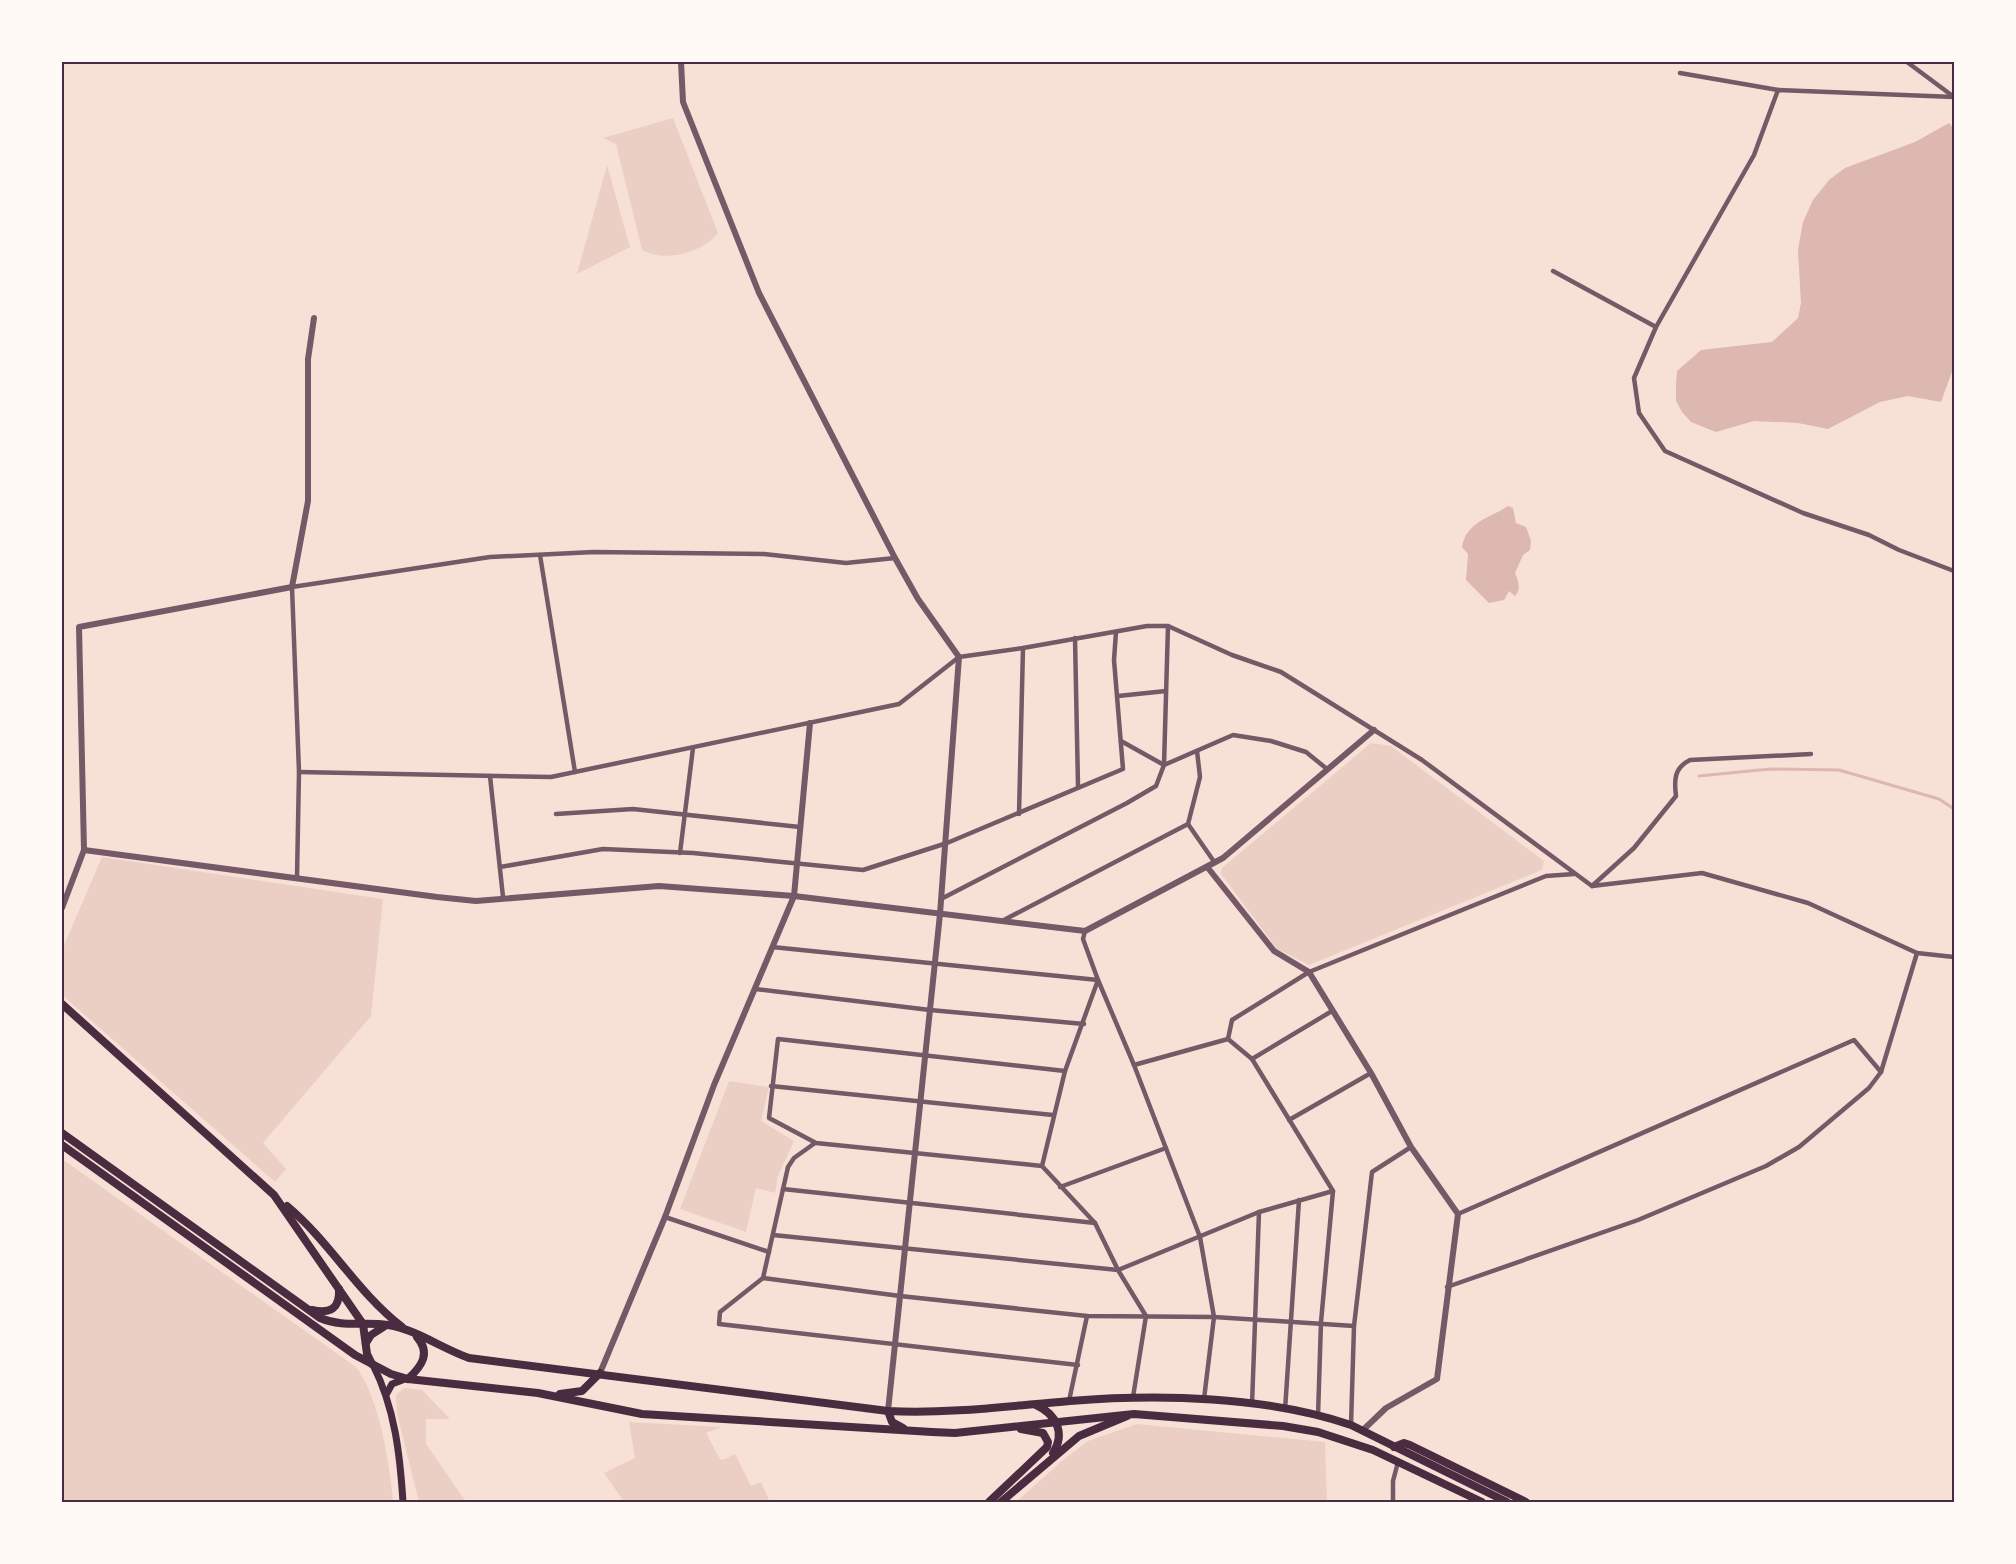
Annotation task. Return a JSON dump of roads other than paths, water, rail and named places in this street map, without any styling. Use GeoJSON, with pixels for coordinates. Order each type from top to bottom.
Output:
{"type":"FeatureCollection","features":[{"type":"Feature","properties":{"kind":"main road"},"geometry":{"type":"LineString","coordinates":[[62,1004],[312,1229],[371,1302],[410,1331],[447,1351],[479,1360],[600,1373],[888,1411],[958,1412],[1133,1397],[1204,1399],[1285,1410],[1350,1425],[1507,1503]]}},
{"type":"Feature","properties":{"kind":"main road"},"geometry":{"type":"LineString","coordinates":[[62,1133],[310,1310],[332,1322],[350,1326],[388,1325],[410,1331],[423,1344],[425,1353],[418,1369],[408,1378]]}},
{"type":"Feature","properties":{"kind":"main road"},"geometry":{"type":"LineString","coordinates":[[62,1145],[373,1365],[408,1378]]}},
{"type":"Feature","properties":{"kind":"main road"},"geometry":{"type":"LineString","coordinates":[[274,1195],[363,1324],[367,1354],[387,1393],[400,1465],[403,1503]]}},
{"type":"Feature","properties":{"kind":"main road"},"geometry":{"type":"LineString","coordinates":[[310,1310],[330,1311],[339,1302],[339,1287]]}},
{"type":"Feature","properties":{"kind":"main road"},"geometry":{"type":"LineString","coordinates":[[366,1343],[377,1329],[388,1325]]}},
{"type":"Feature","properties":{"kind":"main road"},"geometry":{"type":"LineString","coordinates":[[538,1393],[576,1393],[600,1373]]}},
{"type":"Feature","properties":{"kind":"main road"},"geometry":{"type":"LineString","coordinates":[[387,1393],[392,1384],[400,1379],[408,1378],[538,1393],[642,1414],[955,1433],[1134,1414],[1237,1420],[1306,1430],[1348,1440],[1482,1503]]}},
{"type":"Feature","properties":{"kind":"main road"},"geometry":{"type":"LineString","coordinates":[[1036,1405],[1044,1409],[1056,1422],[1060,1439],[1049,1459]]}},
{"type":"Feature","properties":{"kind":"main road"},"geometry":{"type":"LineString","coordinates":[[888,1411],[892,1422],[910,1430]]}},
{"type":"Feature","properties":{"kind":"main road"},"geometry":{"type":"LineString","coordinates":[[1001,1503],[1049,1459],[1079,1436],[1134,1414]]}},
{"type":"Feature","properties":{"kind":"main road"},"geometry":{"type":"LineString","coordinates":[[989,1503],[1043,1453],[1048,1442],[1043,1433],[1037,1430],[998,1428]]}},
{"type":"Feature","properties":{"kind":"main road"},"geometry":{"type":"LineString","coordinates":[[1394,1447],[1399,1444],[1410,1445],[1526,1503]]}},
{"type":"Feature","properties":{"kind":"main road"},"geometry":{"type":"LineString","coordinates":[[1394,1447],[1394,1458],[1398,1462]]}},
{"type":"Feature","properties":{"kind":"street"},"geometry":{"type":"LineString","coordinates":[[681,62],[684,102],[759,293],[895,558],[918,599],[958,657],[942,899],[888,1411]]}},
{"type":"Feature","properties":{"kind":"street"},"geometry":{"type":"LineString","coordinates":[[1906,62],[1954,97]]}},
{"type":"Feature","properties":{"kind":"street"},"geometry":{"type":"LineString","coordinates":[[1680,73],[1778,90],[1954,97]]}},
{"type":"Feature","properties":{"kind":"street"},"geometry":{"type":"LineString","coordinates":[[1778,90],[1754,155],[1656,327],[1634,378],[1639,412],[1665,451],[1803,513],[1869,535],[1954,571]]}},
{"type":"Feature","properties":{"kind":"street"},"geometry":{"type":"LineString","coordinates":[[1553,271],[1656,327]]}},
{"type":"Feature","properties":{"kind":"street"},"geometry":{"type":"LineString","coordinates":[[297,877],[299,772],[292,587],[308,501],[308,358],[314,318]]}},
{"type":"Feature","properties":{"kind":"street"},"geometry":{"type":"LineString","coordinates":[[62,908],[84,850],[79,627],[292,587],[490,557],[594,552],[764,554],[846,563],[895,558]]}},
{"type":"Feature","properties":{"kind":"street"},"geometry":{"type":"LineString","coordinates":[[540,555],[575,772]]}},
{"type":"Feature","properties":{"kind":"street"},"geometry":{"type":"LineString","coordinates":[[299,772],[551,777],[899,704],[958,657],[1147,626],[1168,626],[1232,655],[1281,672],[1432,767],[1592,886],[1702,873],[1808,903],[1917,953],[1954,957]]}},
{"type":"Feature","properties":{"kind":"street"},"geometry":{"type":"LineString","coordinates":[[942,899],[1156,786],[1164,765],[1168,626]]}},
{"type":"Feature","properties":{"kind":"street"},"geometry":{"type":"LineString","coordinates":[[500,867],[603,849],[680,853],[862,870],[947,843],[1123,769],[1114,660],[1116,632]]}},
{"type":"Feature","properties":{"kind":"street"},"geometry":{"type":"LineString","coordinates":[[1076,638],[1078,786]]}},
{"type":"Feature","properties":{"kind":"street"},"geometry":{"type":"LineString","coordinates":[[1019,814],[1023,648]]}},
{"type":"Feature","properties":{"kind":"street"},"geometry":{"type":"LineString","coordinates":[[1118,696],[1166,691]]}},
{"type":"Feature","properties":{"kind":"street"},"geometry":{"type":"LineString","coordinates":[[600,1373],[665,1217],[714,1085],[794,896],[810,723]]}},
{"type":"Feature","properties":{"kind":"street"},"geometry":{"type":"LineString","coordinates":[[84,850],[476,901],[659,886],[794,896],[1085,931],[1208,868],[1374,730]]}},
{"type":"Feature","properties":{"kind":"street"},"geometry":{"type":"LineString","coordinates":[[1164,765],[1233,735],[1271,741],[1306,752],[1327,769]]}},
{"type":"Feature","properties":{"kind":"street"},"geometry":{"type":"LineString","coordinates":[[1121,741],[1164,765]]}},
{"type":"Feature","properties":{"kind":"street"},"geometry":{"type":"LineString","coordinates":[[680,853],[693,748]]}},
{"type":"Feature","properties":{"kind":"street"},"geometry":{"type":"LineString","coordinates":[[1001,921],[1188,824],[1200,777],[1197,751]]}},
{"type":"Feature","properties":{"kind":"street"},"geometry":{"type":"LineString","coordinates":[[1592,886],[1634,848],[1676,796],[1674,776],[1683,764],[1690,760],[1811,754]]}},
{"type":"Feature","properties":{"kind":"street"},"geometry":{"type":"LineString","coordinates":[[490,776],[503,897]]}},
{"type":"Feature","properties":{"kind":"street"},"geometry":{"type":"LineString","coordinates":[[556,814],[633,809],[800,827]]}},
{"type":"Feature","properties":{"kind":"street"},"geometry":{"type":"LineString","coordinates":[[1188,824],[1215,863]]}},
{"type":"Feature","properties":{"kind":"street"},"geometry":{"type":"LineString","coordinates":[[1208,868],[1274,951],[1309,972],[1371,1073],[1411,1147],[1458,1214],[1437,1379],[1386,1408],[1362,1431]]}},
{"type":"Feature","properties":{"kind":"street"},"geometry":{"type":"LineString","coordinates":[[1228,1039],[1232,1020],[1309,972],[1546,876],[1574,874]]}},
{"type":"Feature","properties":{"kind":"street"},"geometry":{"type":"LineString","coordinates":[[1085,931],[1083,939],[1098,980],[1134,1065],[1200,1237],[1214,1317],[1204,1399]]}},
{"type":"Feature","properties":{"kind":"street"},"geometry":{"type":"LineString","coordinates":[[772,947],[1098,980]]}},
{"type":"Feature","properties":{"kind":"street"},"geometry":{"type":"LineString","coordinates":[[1447,1287],[1638,1220],[1766,1166],[1799,1148],[1869,1088],[1881,1072],[1913,973],[1917,953]]}},
{"type":"Feature","properties":{"kind":"street"},"geometry":{"type":"LineString","coordinates":[[1042,1166],[1065,1071],[1084,1024],[1098,980]]}},
{"type":"Feature","properties":{"kind":"street"},"geometry":{"type":"LineString","coordinates":[[755,989],[930,1010],[1084,1024]]}},
{"type":"Feature","properties":{"kind":"street"},"geometry":{"type":"LineString","coordinates":[[1252,1059],[1332,1011]]}},
{"type":"Feature","properties":{"kind":"street"},"geometry":{"type":"LineString","coordinates":[[1065,1071],[778,1039],[769,1118],[816,1143],[1042,1166],[1095,1223],[1118,1270],[1146,1316],[1133,1397]]}},
{"type":"Feature","properties":{"kind":"street"},"geometry":{"type":"LineString","coordinates":[[1228,1039],[1252,1059],[1333,1191],[1321,1322],[1318,1416]]}},
{"type":"Feature","properties":{"kind":"street"},"geometry":{"type":"LineString","coordinates":[[1134,1065],[1228,1039]]}},
{"type":"Feature","properties":{"kind":"street"},"geometry":{"type":"LineString","coordinates":[[1458,1214],[1854,1040],[1881,1072]]}},
{"type":"Feature","properties":{"kind":"street"},"geometry":{"type":"LineString","coordinates":[[1289,1120],[1371,1073]]}},
{"type":"Feature","properties":{"kind":"street"},"geometry":{"type":"LineString","coordinates":[[771,1086],[1053,1115]]}},
{"type":"Feature","properties":{"kind":"street"},"geometry":{"type":"LineString","coordinates":[[816,1143],[794,1158],[788,1167],[763,1278],[720,1312],[719,1324],[1078,1365]]}},
{"type":"Feature","properties":{"kind":"street"},"geometry":{"type":"LineString","coordinates":[[1350,1425],[1354,1326],[1372,1172],[1411,1147]]}},
{"type":"Feature","properties":{"kind":"street"},"geometry":{"type":"LineString","coordinates":[[1060,1187],[1166,1149]]}},
{"type":"Feature","properties":{"kind":"street"},"geometry":{"type":"LineString","coordinates":[[783,1189],[1095,1223]]}},
{"type":"Feature","properties":{"kind":"street"},"geometry":{"type":"LineString","coordinates":[[773,1235],[1118,1270],[1259,1212],[1333,1191]]}},
{"type":"Feature","properties":{"kind":"street"},"geometry":{"type":"LineString","coordinates":[[1285,1410],[1299,1200]]}},
{"type":"Feature","properties":{"kind":"street"},"geometry":{"type":"LineString","coordinates":[[1252,1406],[1259,1212]]}},
{"type":"Feature","properties":{"kind":"street"},"geometry":{"type":"LineString","coordinates":[[665,1217],[769,1252]]}},
{"type":"Feature","properties":{"kind":"street"},"geometry":{"type":"LineString","coordinates":[[763,1278],[900,1296],[1087,1316],[1214,1317],[1321,1322],[1354,1326]]}},
{"type":"Feature","properties":{"kind":"street"},"geometry":{"type":"LineString","coordinates":[[1069,1401],[1087,1316]]}},
{"type":"Feature","properties":{"kind":"street"},"geometry":{"type":"LineString","coordinates":[[1393,1503],[1393,1481],[1398,1462]]}},
{"type":"Feature","properties":{"kind":"waterway"},"geometry":{"type":"LineString","coordinates":[[1699,776],[1770,769],[1839,770],[1939,799],[1954,809]]}}]}
